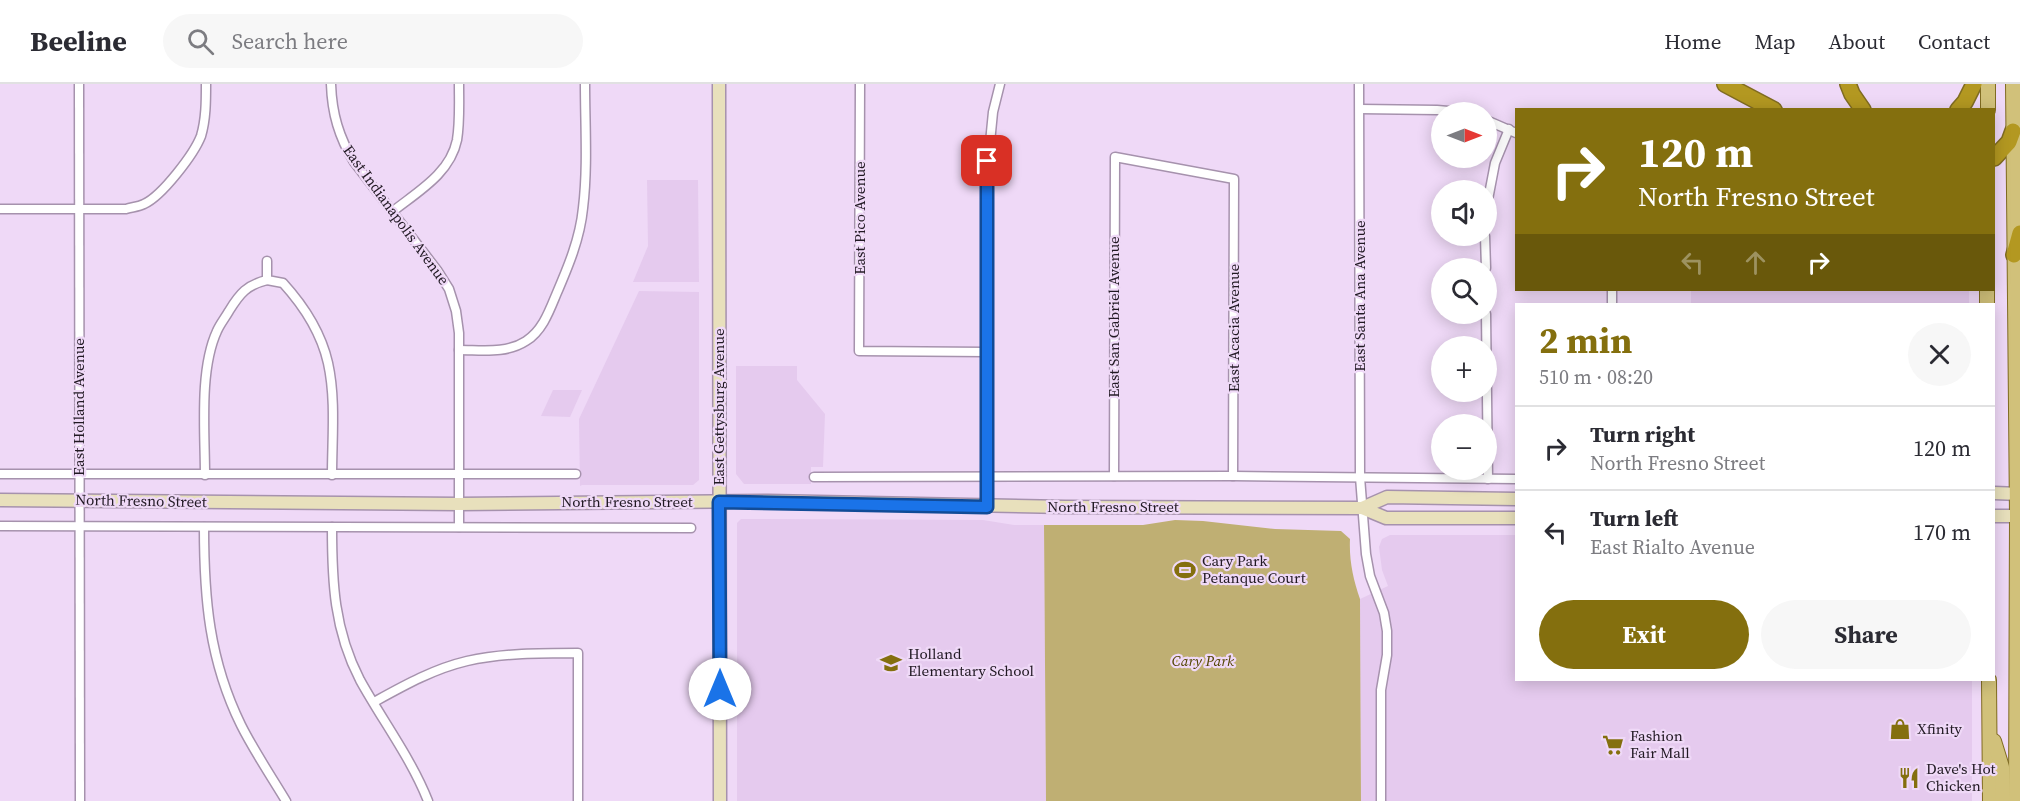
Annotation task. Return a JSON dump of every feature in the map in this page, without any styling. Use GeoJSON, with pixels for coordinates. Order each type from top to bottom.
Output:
{"type":"FeatureCollection","features":[{"type":"Feature","properties":{"kind":"highway"},"geometry":{"type":"LineString","coordinates":[[1725,84],[1770,108]]}},
{"type":"Feature","properties":{"kind":"highway"},"geometry":{"type":"LineString","coordinates":[[1848,84],[1862,108]]}},
{"type":"Feature","properties":{"kind":"highway"},"geometry":{"type":"LineString","coordinates":[[1960,108],[1974,84]]}},
{"type":"Feature","properties":{"kind":"highway"},"geometry":{"type":"LineString","coordinates":[[1995,157],[2008,142],[2013,131]]}},
{"type":"Feature","properties":{"kind":"highway"},"geometry":{"type":"LineString","coordinates":[[2014,255],[2020,233]]}},
{"type":"Feature","properties":{"kind":"main road","name":"East Gettysburg Avenue"},"geometry":{"type":"LineString","coordinates":[[719,84],[720,801]]}},
{"type":"Feature","properties":{"kind":"main road"},"geometry":{"type":"LineString","coordinates":[[1988,84],[1988,108]]}},
{"type":"Feature","properties":{"kind":"main road"},"geometry":{"type":"LineString","coordinates":[[2013,84],[2018,494],[2016,801]]}},
{"type":"Feature","properties":{"kind":"main road"},"geometry":{"type":"LineString","coordinates":[[1995,493],[2018,494]]}},
{"type":"Feature","properties":{"kind":"main road","name":"North Fresno Street"},"geometry":{"type":"LineString","coordinates":[[1362,508],[1387,497],[1515,499]]}},
{"type":"Feature","properties":{"kind":"main road","name":"North Fresno Street"},"geometry":{"type":"LineString","coordinates":[[0,500],[459,504],[719,502],[987,507],[1362,508],[1386,518],[1515,518]]}},
{"type":"Feature","properties":{"kind":"main road"},"geometry":{"type":"LineString","coordinates":[[1995,516],[2018,516]]}},
{"type":"Feature","properties":{"kind":"main road"},"geometry":{"type":"LineString","coordinates":[[1989,681],[1990,801]]}},
{"type":"Feature","properties":{"kind":"main road"},"geometry":{"type":"LineString","coordinates":[[1989,725],[2002,767],[2002,801]]}},
{"type":"Feature","properties":{"kind":"street","name":"East Holland Avenue"},"geometry":{"type":"LineString","coordinates":[[79,84],[80,801]]}},
{"type":"Feature","properties":{"kind":"street"},"geometry":{"type":"LineString","coordinates":[[0,210],[126,209],[145,204],[161,192],[191,153],[200,137],[206,113],[206,84]]}},
{"type":"Feature","properties":{"kind":"street","name":"East Indianapolis Avenue"},"geometry":{"type":"LineString","coordinates":[[331,84],[336,126],[343,143],[354,162],[437,270],[449,289],[456,311],[459,350],[459,527]]}},
{"type":"Feature","properties":{"kind":"street"},"geometry":{"type":"LineString","coordinates":[[393,212],[435,178],[448,162],[456,142],[459,123],[459,84]]}},
{"type":"Feature","properties":{"kind":"street"},"geometry":{"type":"LineString","coordinates":[[459,350],[496,351],[513,347],[537,332],[546,319],[572,259],[583,209],[585,84]]}},
{"type":"Feature","properties":{"kind":"street","name":"East Pico Avenue"},"geometry":{"type":"LineString","coordinates":[[860,84],[860,351],[987,352]]}},
{"type":"Feature","properties":{"kind":"street"},"geometry":{"type":"LineString","coordinates":[[987,507],[987,165],[993,112],[1000,84]]}},
{"type":"Feature","properties":{"kind":"street","name":"East Santa Ana Avenue"},"geometry":{"type":"LineString","coordinates":[[1359,84],[1360,477],[1366,554],[1370,576],[1384,613],[1387,631],[1387,655],[1381,690],[1381,801]]}},
{"type":"Feature","properties":{"kind":"street"},"geometry":{"type":"LineString","coordinates":[[1360,109],[1431,110]]}},
{"type":"Feature","properties":{"kind":"street"},"geometry":{"type":"LineString","coordinates":[[1492,180],[1495,163],[1513,131],[1497,124]]}},
{"type":"Feature","properties":{"kind":"street","name":"East San Gabriel Avenue"},"geometry":{"type":"LineString","coordinates":[[1114,476],[1115,157],[1234,179]]}},
{"type":"Feature","properties":{"kind":"street","name":"East Acacia Avenue"},"geometry":{"type":"LineString","coordinates":[[1233,476],[1234,179]]}},
{"type":"Feature","properties":{"kind":"street"},"geometry":{"type":"LineString","coordinates":[[267,261],[267,280]]}},
{"type":"Feature","properties":{"kind":"street"},"geometry":{"type":"LineString","coordinates":[[205,475],[205,396],[208,364],[217,332],[232,306],[251,284],[267,280],[283,283],[301,303],[316,331],[328,363],[332,398],[332,475]]}},
{"type":"Feature","properties":{"kind":"street"},"geometry":{"type":"LineString","coordinates":[[1486,324],[1487,414]]}},
{"type":"Feature","properties":{"kind":"street","name":"North Fresno Street"},"geometry":{"type":"LineString","coordinates":[[0,474],[576,474]]}},
{"type":"Feature","properties":{"kind":"street"},"geometry":{"type":"LineString","coordinates":[[814,477],[1431,478]]}},
{"type":"Feature","properties":{"kind":"street"},"geometry":{"type":"LineString","coordinates":[[1497,479],[1515,478]]}},
{"type":"Feature","properties":{"kind":"street","name":"North Fresno Street"},"geometry":{"type":"LineString","coordinates":[[0,526],[691,528]]}},
{"type":"Feature","properties":{"kind":"street"},"geometry":{"type":"LineString","coordinates":[[204,527],[204,581],[214,653],[223,683],[242,726],[286,801]]}},
{"type":"Feature","properties":{"kind":"street"},"geometry":{"type":"LineString","coordinates":[[332,527],[332,580],[338,618],[347,651],[360,679],[410,765],[428,801]]}},
{"type":"Feature","properties":{"kind":"street"},"geometry":{"type":"LineString","coordinates":[[374,702],[411,681],[466,662],[519,654],[578,653],[578,801]]}},
{"type":"Feature","properties":{"kind":"shaded area"},"geometry":{"type":"Polygon","coordinates":[[[647,180],[698,180],[699,282],[633,282],[648,246],[647,180]]]}},
{"type":"Feature","properties":{"kind":"shaded area"},"geometry":{"type":"Polygon","coordinates":[[[639,291],[699,292],[699,480],[693,485],[580,486],[579,419],[639,291]]]}},
{"type":"Feature","properties":{"kind":"shaded area"},"geometry":{"type":"Polygon","coordinates":[[[1691,291],[1969,291],[1969,303],[1691,303],[1691,291]]]}},
{"type":"Feature","properties":{"kind":"shaded area"},"geometry":{"type":"Polygon","coordinates":[[[736,366],[797,366],[797,380],[825,414],[823,467],[811,467],[811,484],[744,484],[736,474],[736,366]]]}},
{"type":"Feature","properties":{"kind":"shaded area"},"geometry":{"type":"Polygon","coordinates":[[[553,390],[582,390],[570,417],[541,416],[553,390]]]}},
{"type":"Feature","properties":{"kind":"shaded area","name":"Holland Elementary School"},"geometry":{"type":"Polygon","coordinates":[[[741,519],[983,520],[1014,525],[1044,525],[1046,801],[737,801],[737,523],[741,519]]]}},
{"type":"Feature","properties":{"kind":"shaded area"},"geometry":{"type":"Polygon","coordinates":[[[1390,535],[1515,535],[1515,681],[1972,681],[1972,801],[1361,801],[1360,599],[1388,586],[1382,570],[1379,547],[1382,539],[1390,535]]]}},
{"type":"Feature","properties":{"kind":"green space","name":"Cary Park"},"geometry":{"type":"Polygon","coordinates":[[[1175,520],[1275,529],[1341,531],[1350,539],[1352,569],[1360,599],[1361,801],[1046,801],[1044,525],[1143,525],[1175,520]]]}},
{"type":"Feature","properties":{"kind":"place","name":"Cary Park Petanque Court"},"geometry":{"type":"Point","coordinates":[1185,570]}},
{"type":"Feature","properties":{"kind":"place","name":"Holland Elementary School"},"geometry":{"type":"Point","coordinates":[891,663]}},
{"type":"Feature","properties":{"kind":"place","name":"Xfinity"},"geometry":{"type":"Point","coordinates":[1900,729]}},
{"type":"Feature","properties":{"kind":"place","name":"Fashion Fair Mall"},"geometry":{"type":"Point","coordinates":[1613,745]}},
{"type":"Feature","properties":{"kind":"place","name":"Dave's Hot Chicken"},"geometry":{"type":"Point","coordinates":[1909,778]}},
{"type":"Feature","properties":{"kind":"route"},"geometry":{"type":"LineString","coordinates":[[720,689],[719,502],[768,501],[987,507],[987,161]]}}]}
